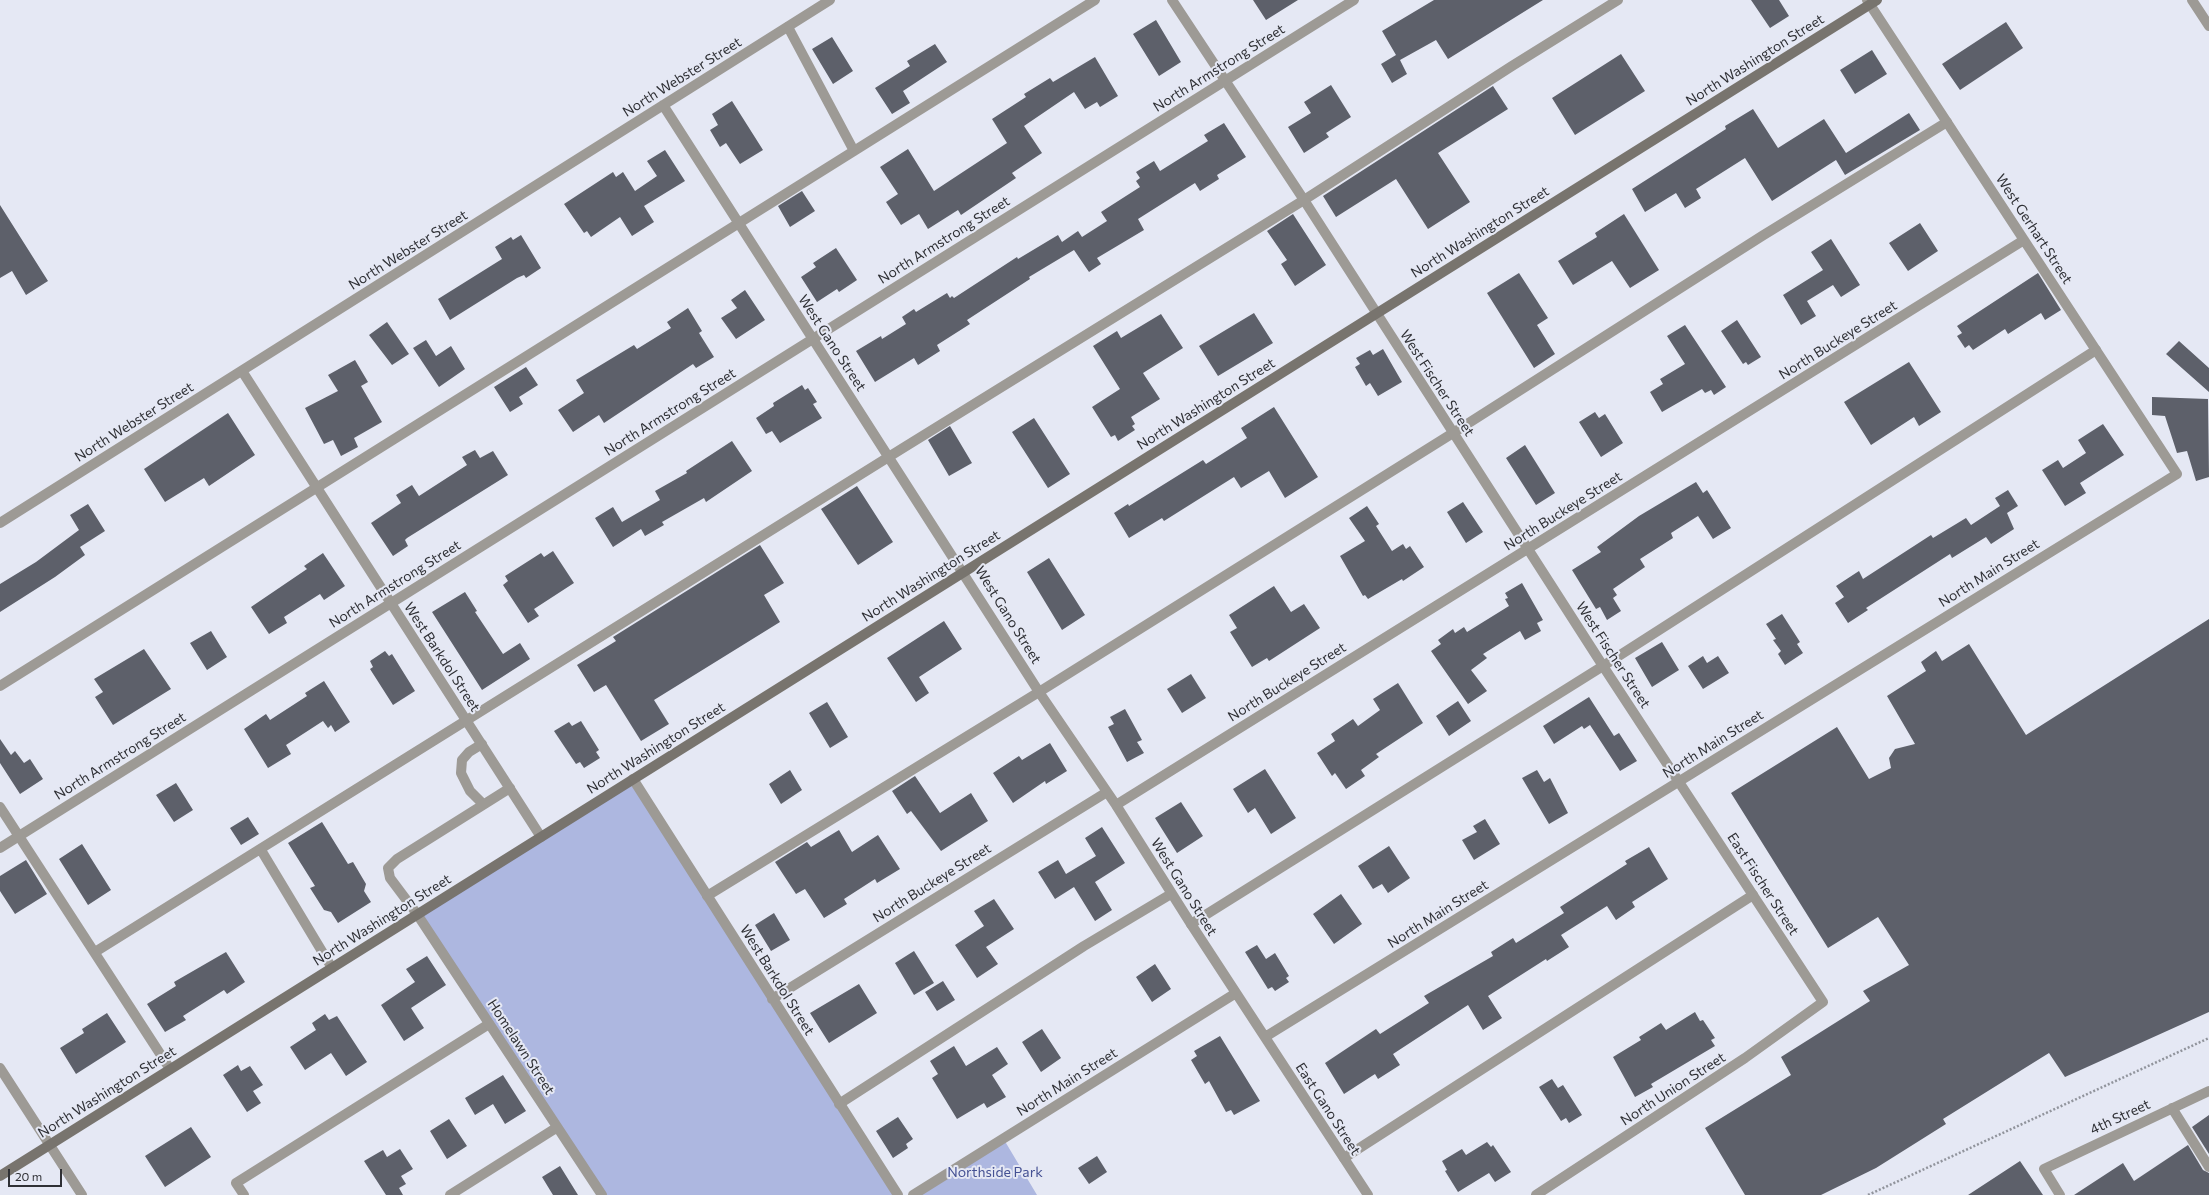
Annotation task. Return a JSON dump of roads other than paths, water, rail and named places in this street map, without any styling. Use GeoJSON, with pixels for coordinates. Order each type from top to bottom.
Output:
{"type":"FeatureCollection","features":[{"type":"Feature","properties":{"kind":"main road","name":"North Washington Street"},"geometry":{"type":"LineString","coordinates":[[0,1176],[1376,314],[1871,1]]}},
{"type":"Feature","properties":{"kind":"street","name":"North Webster Street"},"geometry":{"type":"LineString","coordinates":[[0,523],[830,0]]}},
{"type":"Feature","properties":{"kind":"street"},"geometry":{"type":"LineString","coordinates":[[0,686],[1095,0]]}},
{"type":"Feature","properties":{"kind":"street","name":"West Fischer Street"},"geometry":{"type":"LineString","coordinates":[[1172,0],[1224,81],[1304,200],[1376,314],[1529,548],[1603,666],[1679,781]]}},
{"type":"Feature","properties":{"kind":"street","name":"North Armstrong Street"},"geometry":{"type":"LineString","coordinates":[[0,848],[1354,0]]}},
{"type":"Feature","properties":{"kind":"street"},"geometry":{"type":"LineString","coordinates":[[95,952],[261,850],[888,457],[1304,200],[1512,66],[1618,0]]}},
{"type":"Feature","properties":{"kind":"street"},"geometry":{"type":"LineString","coordinates":[[2192,0],[2209,26]]}},
{"type":"Feature","properties":{"kind":"street","name":"West Gerhart Street"},"geometry":{"type":"LineString","coordinates":[[1871,1],[1947,122],[2177,474]]}},
{"type":"Feature","properties":{"kind":"street"},"geometry":{"type":"LineString","coordinates":[[788,27],[854,151]]}},
{"type":"Feature","properties":{"kind":"street","name":"West Gano Street"},"geometry":{"type":"LineString","coordinates":[[663,105],[888,457],[964,572],[1039,692],[1116,805],[1171,894],[1265,1038]]}},
{"type":"Feature","properties":{"kind":"street"},"geometry":{"type":"LineString","coordinates":[[707,896],[1039,692],[1453,433],[1762,236],[1947,122]]}},
{"type":"Feature","properties":{"kind":"street","name":"North Buckeye Street"},"geometry":{"type":"LineString","coordinates":[[1116,805],[2024,240]]}},
{"type":"Feature","properties":{"kind":"street"},"geometry":{"type":"LineString","coordinates":[[1191,924],[1603,666],[2096,350]]}},
{"type":"Feature","properties":{"kind":"street","name":"West Barkdol Street"},"geometry":{"type":"LineString","coordinates":[[242,371],[315,488],[541,837]]}},
{"type":"Feature","properties":{"kind":"street","name":"North Main Street"},"geometry":{"type":"LineString","coordinates":[[1265,1038],[2177,474]]}},
{"type":"Feature","properties":{"kind":"street"},"geometry":{"type":"LineString","coordinates":[[482,744],[469,752],[462,760],[461,773],[470,791],[483,804],[510,788]]}},
{"type":"Feature","properties":{"kind":"street","name":"West Barkdol Street"},"geometry":{"type":"LineString","coordinates":[[633,779],[898,1195]]}},
{"type":"Feature","properties":{"kind":"street","name":"East Fischer Street"},"geometry":{"type":"LineString","coordinates":[[1679,781],[1823,1002]]}},
{"type":"Feature","properties":{"kind":"street","name":"North Buckeye Street"},"geometry":{"type":"LineString","coordinates":[[772,998],[1107,792]]}},
{"type":"Feature","properties":{"kind":"street","name":"Homelawn Street"},"geometry":{"type":"LineString","coordinates":[[483,804],[397,859],[388,868],[390,878],[417,914],[556,1128],[602,1195]]}},
{"type":"Feature","properties":{"kind":"street"},"geometry":{"type":"LineString","coordinates":[[0,807],[170,1069]]}},
{"type":"Feature","properties":{"kind":"street"},"geometry":{"type":"LineString","coordinates":[[261,850],[332,968]]}},
{"type":"Feature","properties":{"kind":"street"},"geometry":{"type":"LineString","coordinates":[[839,1104],[1078,951],[1171,894]]}},
{"type":"Feature","properties":{"kind":"street"},"geometry":{"type":"LineString","coordinates":[[1344,1158],[1753,895]]}},
{"type":"Feature","properties":{"kind":"street","name":"North Main Street"},"geometry":{"type":"LineString","coordinates":[[913,1195],[1236,993]]}},
{"type":"Feature","properties":{"kind":"street","name":"North Union Street"},"geometry":{"type":"LineString","coordinates":[[1536,1195],[1745,1058],[1823,1002]]}},
{"type":"Feature","properties":{"kind":"street"},"geometry":{"type":"LineString","coordinates":[[244,1195],[236,1183],[489,1024]]}},
{"type":"Feature","properties":{"kind":"street","name":"East Gano Street"},"geometry":{"type":"LineString","coordinates":[[1265,1038],[1368,1195]]}},
{"type":"Feature","properties":{"kind":"street"},"geometry":{"type":"LineString","coordinates":[[0,1068],[82,1195]]}},
{"type":"Feature","properties":{"kind":"street","name":"4th Street"},"geometry":{"type":"LineString","coordinates":[[2060,1195],[2044,1169],[2209,1091]]}},
{"type":"Feature","properties":{"kind":"street"},"geometry":{"type":"LineString","coordinates":[[2172,1108],[2209,1167]]}},
{"type":"Feature","properties":{"kind":"street"},"geometry":{"type":"LineString","coordinates":[[450,1195],[556,1128]]}},
{"type":"Feature","properties":{"kind":"park label","name":"Northside Park"},"geometry":{"type":"Point","coordinates":[995,1172]}}]}
